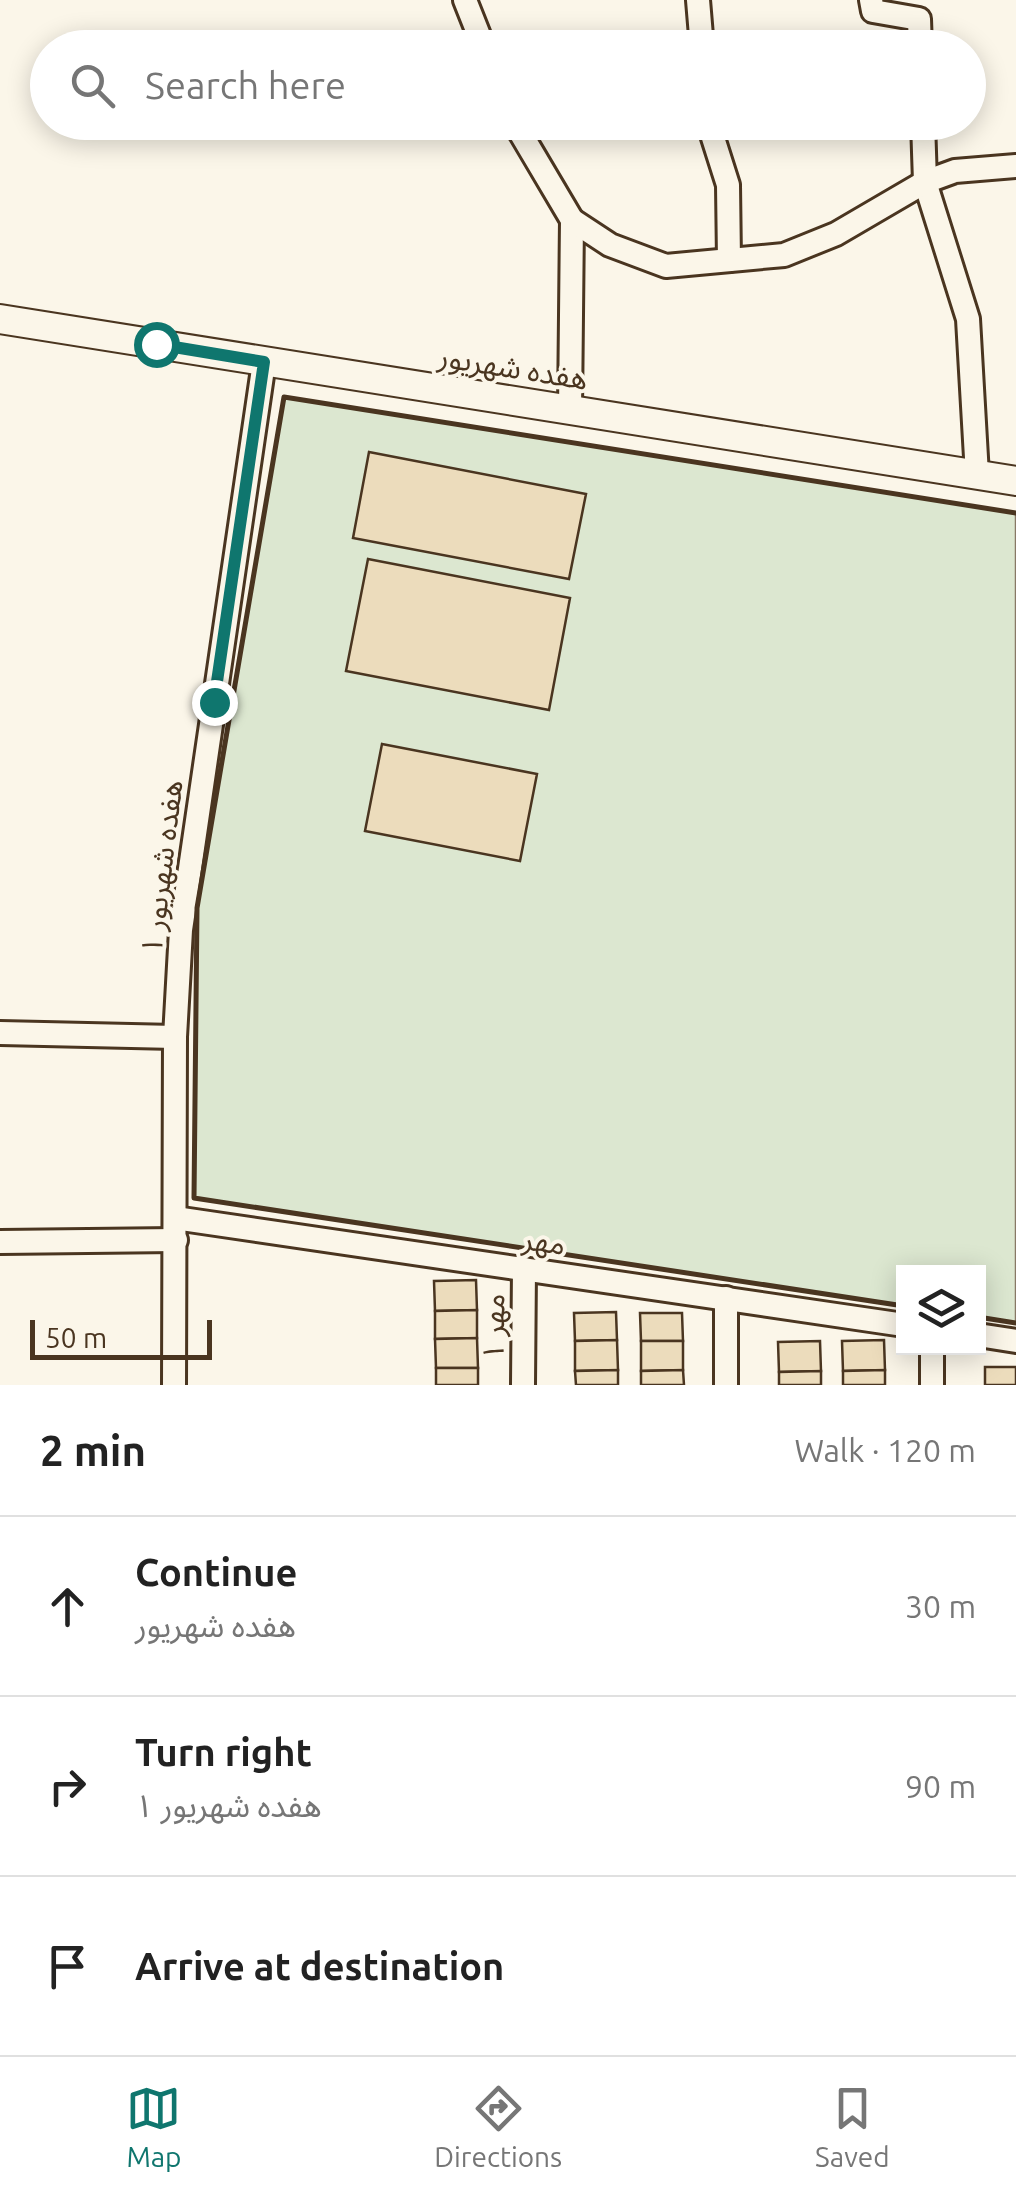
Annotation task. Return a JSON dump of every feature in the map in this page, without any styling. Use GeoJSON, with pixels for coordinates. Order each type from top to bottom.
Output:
{"type":"FeatureCollection","features":[{"type":"Feature","properties":{"kind":"street"},"geometry":{"type":"LineString","coordinates":[[465,0],[477,30]]}},
{"type":"Feature","properties":{"kind":"street"},"geometry":{"type":"LineString","coordinates":[[698,0],[700,30]]}},
{"type":"Feature","properties":{"kind":"street"},"geometry":{"type":"LineString","coordinates":[[871,0],[874,11],[919,19],[919,30]]}},
{"type":"Feature","properties":{"kind":"street"},"geometry":{"type":"LineString","coordinates":[[525,140],[572,220],[610,244],[666,266],[784,255],[836,234],[925,182],[955,171],[1016,166]]}},
{"type":"Feature","properties":{"kind":"street"},"geometry":{"type":"LineString","coordinates":[[714,140],[728,185],[728,260]]}},
{"type":"Feature","properties":{"kind":"street"},"geometry":{"type":"LineString","coordinates":[[923,140],[925,182],[968,318],[977,475]]}},
{"type":"Feature","properties":{"kind":"street"},"geometry":{"type":"LineString","coordinates":[[570,410],[572,220]]}},
{"type":"Feature","properties":{"kind":"street","name":"هفده شهریور"},"geometry":{"type":"LineString","coordinates":[[0,319],[1016,481]]}},
{"type":"Feature","properties":{"kind":"street","name":"هفده شهریور ۱"},"geometry":{"type":"LineString","coordinates":[[174,1385],[175,1037],[181,930],[264,362]]}},
{"type":"Feature","properties":{"kind":"street"},"geometry":{"type":"LineString","coordinates":[[0,1033],[175,1037]]}},
{"type":"Feature","properties":{"kind":"street","name":"مهر"},"geometry":{"type":"LineString","coordinates":[[0,1242],[175,1229],[524,1269],[896,1323]]}},
{"type":"Feature","properties":{"kind":"street","name":"مهر ۱"},"geometry":{"type":"LineString","coordinates":[[523,1385],[524,1269]]}},
{"type":"Feature","properties":{"kind":"street"},"geometry":{"type":"LineString","coordinates":[[726,1298],[726,1385]]}},
{"type":"Feature","properties":{"kind":"street"},"geometry":{"type":"LineString","coordinates":[[986,1337],[1016,1341]]}},
{"type":"Feature","properties":{"kind":"street"},"geometry":{"type":"LineString","coordinates":[[932,1355],[932,1385]]}},
{"type":"Feature","properties":{"kind":"green space"},"geometry":{"type":"Polygon","coordinates":[[[284,397],[1016,513],[1016,1323],[986,1318],[986,1265],[896,1265],[896,1305],[194,1198],[197,908],[284,397]]]}},
{"type":"Feature","properties":{"kind":"building"},"geometry":{"type":"Polygon","coordinates":[[[369,452],[586,494],[569,579],[353,538],[369,452]]]}},
{"type":"Feature","properties":{"kind":"building"},"geometry":{"type":"Polygon","coordinates":[[[368,559],[570,598],[549,710],[346,671],[368,559]]]}},
{"type":"Feature","properties":{"kind":"building"},"geometry":{"type":"Polygon","coordinates":[[[382,744],[537,774],[520,861],[365,831],[382,744]]]}},
{"type":"Feature","properties":{"kind":"building"},"geometry":{"type":"Polygon","coordinates":[[[476,1280],[477,1310],[435,1311],[434,1281],[476,1280]]]}},
{"type":"Feature","properties":{"kind":"building"},"geometry":{"type":"Polygon","coordinates":[[[477,1310],[477,1338],[435,1339],[435,1311],[477,1310]]]}},
{"type":"Feature","properties":{"kind":"building"},"geometry":{"type":"Polygon","coordinates":[[[616,1312],[617,1340],[575,1341],[574,1313],[616,1312]]]}},
{"type":"Feature","properties":{"kind":"building"},"geometry":{"type":"Polygon","coordinates":[[[640,1313],[682,1313],[683,1341],[641,1341],[640,1313]]]}},
{"type":"Feature","properties":{"kind":"building"},"geometry":{"type":"Polygon","coordinates":[[[477,1338],[478,1368],[436,1368],[435,1339],[477,1338]]]}},
{"type":"Feature","properties":{"kind":"building"},"geometry":{"type":"Polygon","coordinates":[[[617,1340],[618,1370],[575,1371],[575,1341],[617,1340]]]}},
{"type":"Feature","properties":{"kind":"building"},"geometry":{"type":"Polygon","coordinates":[[[884,1340],[885,1370],[843,1371],[842,1341],[884,1340]]]}},
{"type":"Feature","properties":{"kind":"building"},"geometry":{"type":"Polygon","coordinates":[[[641,1341],[683,1341],[683,1370],[641,1371],[641,1341]]]}},
{"type":"Feature","properties":{"kind":"building"},"geometry":{"type":"Polygon","coordinates":[[[820,1341],[821,1371],[779,1372],[778,1342],[820,1341]]]}},
{"type":"Feature","properties":{"kind":"building"},"geometry":{"type":"Polygon","coordinates":[[[985,1367],[1016,1367],[1016,1385],[985,1385],[985,1367]]]}},
{"type":"Feature","properties":{"kind":"building"},"geometry":{"type":"Polygon","coordinates":[[[436,1368],[478,1368],[478,1385],[436,1385],[436,1368]]]}},
{"type":"Feature","properties":{"kind":"building"},"geometry":{"type":"Polygon","coordinates":[[[618,1370],[618,1385],[576,1385],[575,1371],[618,1370]]]}},
{"type":"Feature","properties":{"kind":"building"},"geometry":{"type":"Polygon","coordinates":[[[683,1370],[684,1385],[641,1385],[641,1371],[683,1370]]]}},
{"type":"Feature","properties":{"kind":"building"},"geometry":{"type":"Polygon","coordinates":[[[885,1370],[885,1385],[843,1385],[843,1371],[885,1370]]]}},
{"type":"Feature","properties":{"kind":"building"},"geometry":{"type":"Polygon","coordinates":[[[821,1371],[821,1385],[779,1385],[779,1372],[821,1371]]]}},
{"type":"Feature","properties":{"kind":"wall"},"geometry":{"type":"LineString","coordinates":[[896,1305],[194,1198],[197,908],[284,397],[1016,513]]}},
{"type":"Feature","properties":{"kind":"wall"},"geometry":{"type":"LineString","coordinates":[[986,1318],[1016,1323]]}},
{"type":"Feature","properties":{"kind":"route"},"geometry":{"type":"LineString","coordinates":[[156,344],[264,362],[214,702]]}}]}
